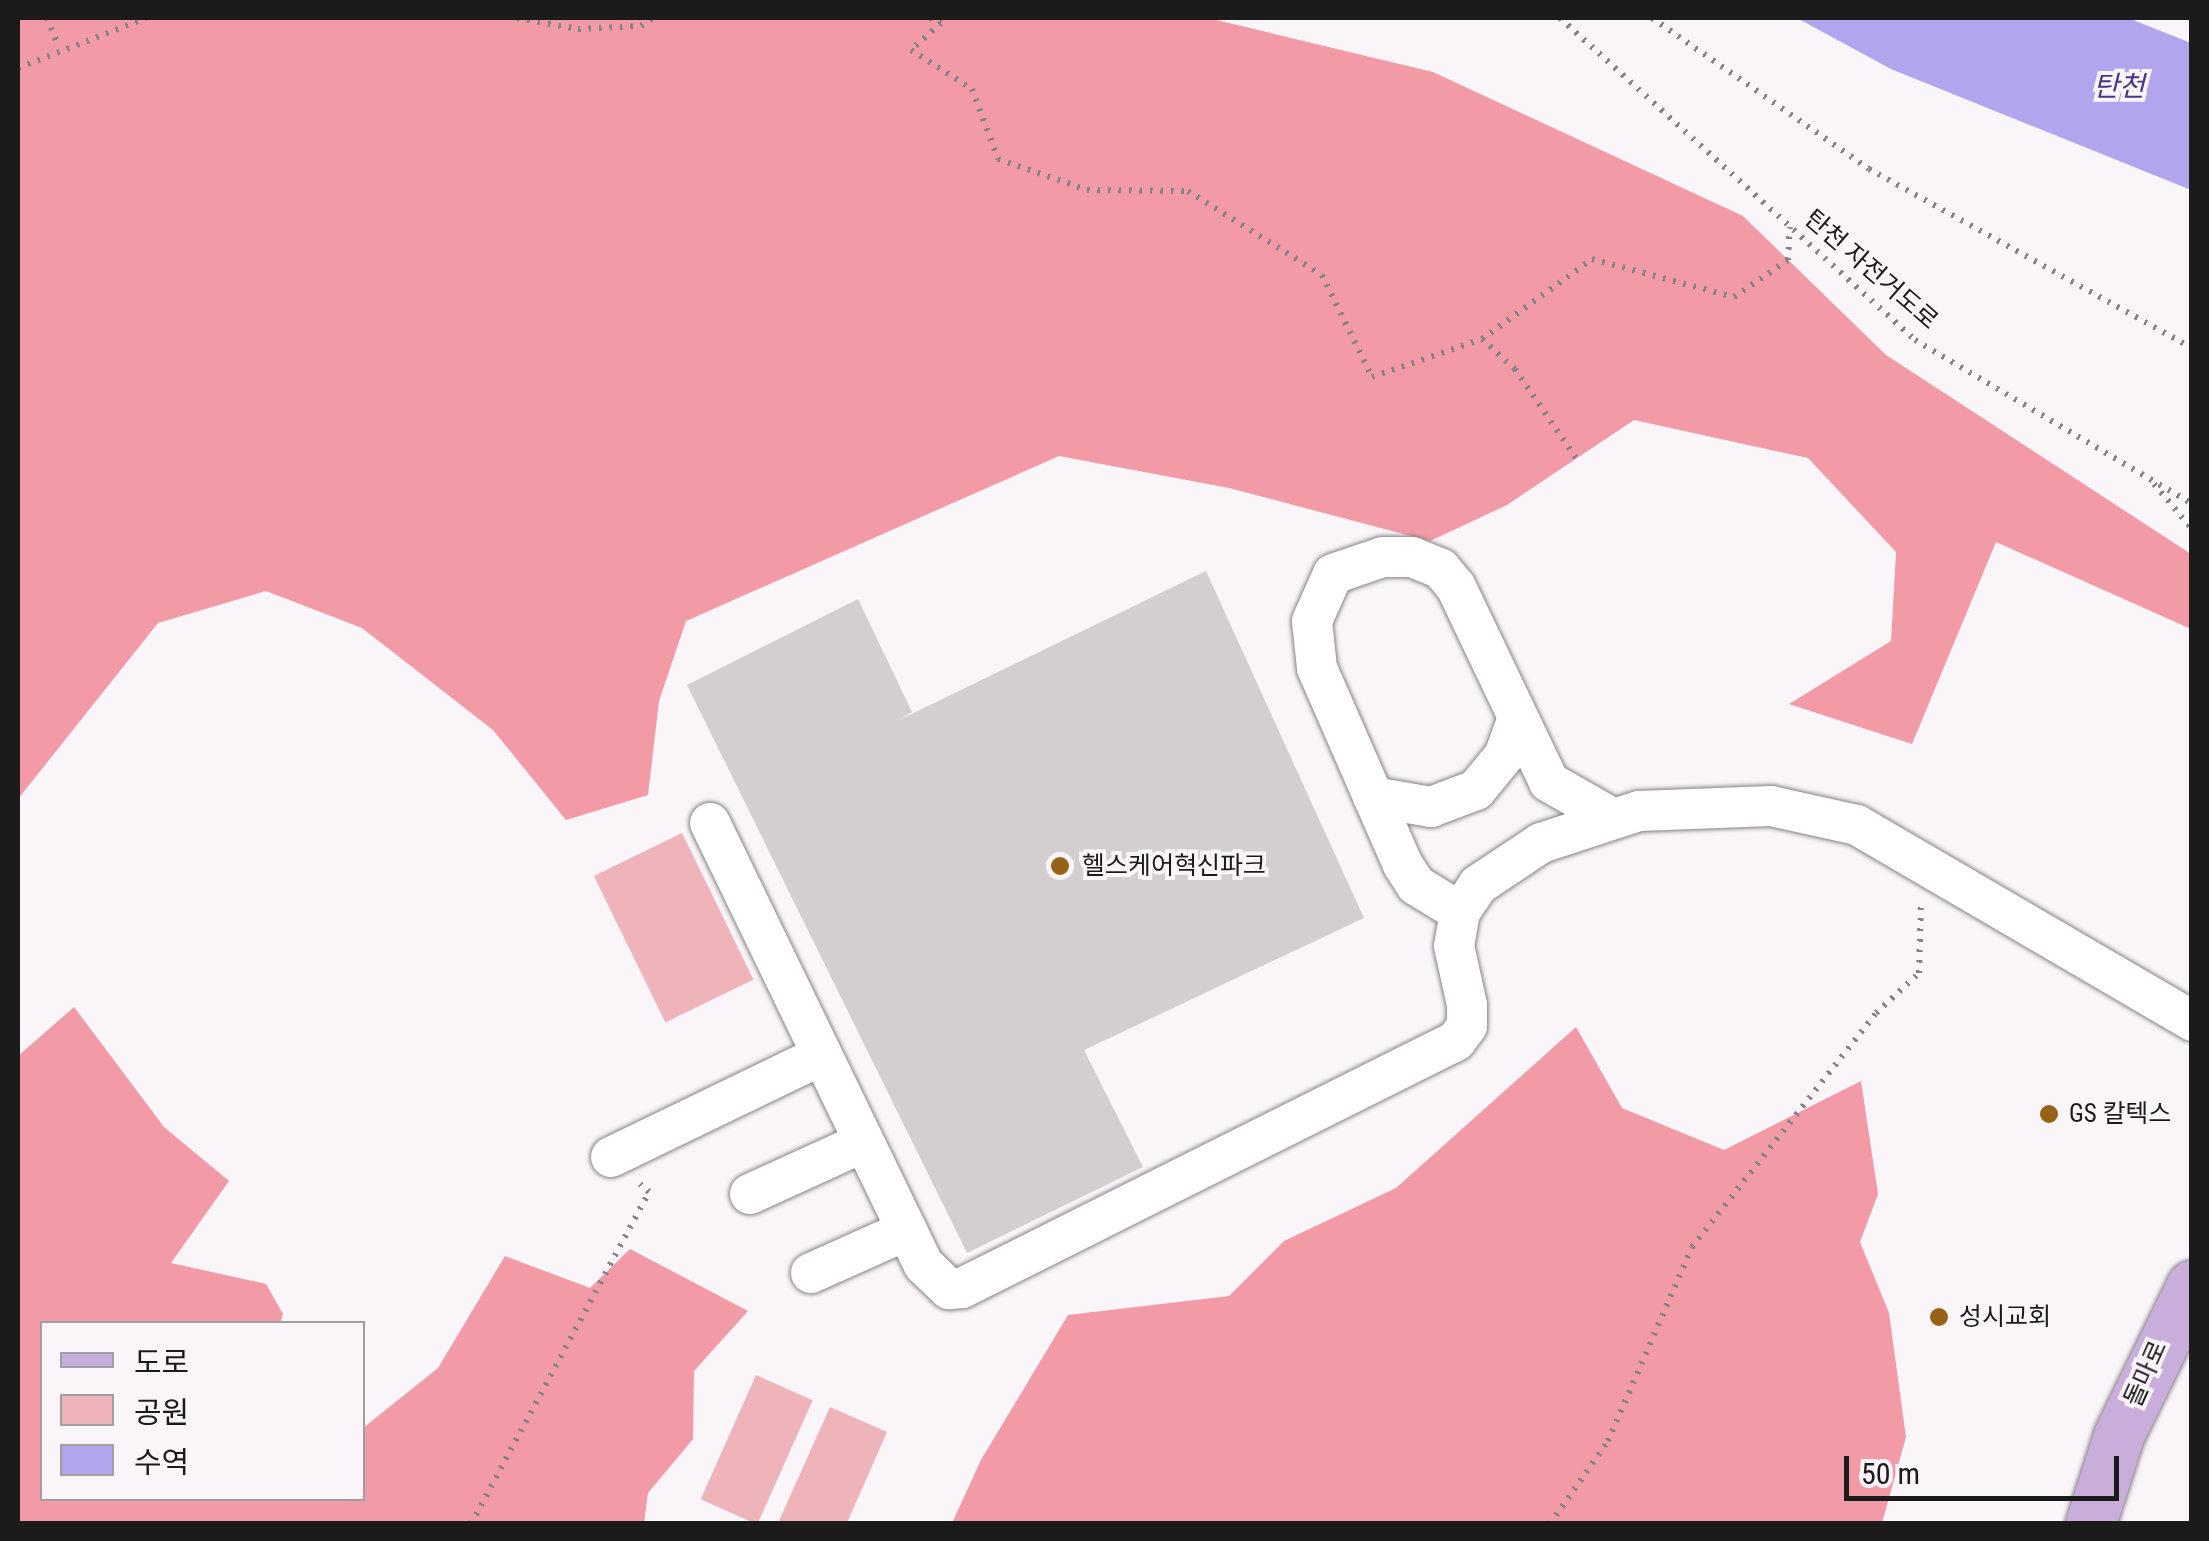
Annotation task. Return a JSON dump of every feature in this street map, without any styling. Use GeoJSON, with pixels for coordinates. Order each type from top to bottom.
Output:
{"type":"FeatureCollection","features":[{"type":"Feature","properties":{"kind":"main road","name":"돌마로"},"geometry":{"type":"LineString","coordinates":[[2091,1524],[2119,1436],[2192,1286]]}},
{"type":"Feature","properties":{"kind":"lane"},"geometry":{"type":"LineString","coordinates":[[1460,912],[1416,885],[1374,797],[1312,645],[1318,596],[1333,574],[1357,560],[1412,558],[1441,569],[1456,587],[1549,782],[1612,818]]}},
{"type":"Feature","properties":{"kind":"lane"},"geometry":{"type":"LineString","coordinates":[[1374,797],[1432,807],[1476,790],[1504,756],[1517,721]]}},
{"type":"Feature","properties":{"kind":"lane"},"geometry":{"type":"LineString","coordinates":[[710,823],[934,1280],[962,1288],[1456,1041],[1467,1026],[1454,946],[1460,912],[1503,862],[1612,818],[1679,807],[1771,806],[1857,825],[2192,1021]]}},
{"type":"Feature","properties":{"kind":"lane"},"geometry":{"type":"LineString","coordinates":[[612,1157],[822,1055]]}},
{"type":"Feature","properties":{"kind":"lane"},"geometry":{"type":"LineString","coordinates":[[750,1194],[864,1142]]}},
{"type":"Feature","properties":{"kind":"lane"},"geometry":{"type":"LineString","coordinates":[[811,1273],[908,1230]]}},
{"type":"Feature","properties":{"kind":"path"},"geometry":{"type":"LineString","coordinates":[[47,18],[59,47]]}},
{"type":"Feature","properties":{"kind":"path"},"geometry":{"type":"LineString","coordinates":[[18,68],[59,47],[146,18]]}},
{"type":"Feature","properties":{"kind":"path"},"geometry":{"type":"LineString","coordinates":[[517,18],[578,29],[641,26],[653,18]]}},
{"type":"Feature","properties":{"kind":"path"},"geometry":{"type":"LineString","coordinates":[[930,18],[941,22],[912,50],[972,89],[998,160],[1087,190],[1188,191],[1322,275],[1372,377],[1482,339],[1592,259],[1734,297],[1788,260],[1790,226]]}},
{"type":"Feature","properties":{"kind":"path","name":"탄천 자전거도로"},"geometry":{"type":"LineString","coordinates":[[1560,18],[1915,340],[2192,504]]}},
{"type":"Feature","properties":{"kind":"path"},"geometry":{"type":"LineString","coordinates":[[1652,18],[1869,169],[2192,348]]}},
{"type":"Feature","properties":{"kind":"path"},"geometry":{"type":"LineString","coordinates":[[1482,339],[1515,369],[1576,458]]}},
{"type":"Feature","properties":{"kind":"path"},"geometry":{"type":"LineString","coordinates":[[2150,480],[2192,528]]}},
{"type":"Feature","properties":{"kind":"path"},"geometry":{"type":"LineString","coordinates":[[1550,1524],[1608,1442],[1692,1247],[1876,1013],[1918,973],[1922,863]]}},
{"type":"Feature","properties":{"kind":"path"},"geometry":{"type":"LineString","coordinates":[[471,1524],[650,1192],[612,1157]]}},
{"type":"Feature","properties":{"kind":"green space"},"geometry":{"type":"Polygon","coordinates":[[[682,833],[753,980],[665,1022],[594,876],[682,833]]]}},
{"type":"Feature","properties":{"kind":"green space"},"geometry":{"type":"Polygon","coordinates":[[[756,1375],[813,1400],[758,1524],[701,1499],[756,1375]]]}},
{"type":"Feature","properties":{"kind":"green space"},"geometry":{"type":"Polygon","coordinates":[[[830,1407],[887,1432],[847,1523],[778,1523],[830,1407]]]}},
{"type":"Feature","properties":{"kind":"shaded area"},"geometry":{"type":"Polygon","coordinates":[[[18,18],[1208,18],[1433,72],[1743,216],[1886,355],[2191,554],[2191,629],[1996,542],[1912,744],[1789,704],[1891,641],[1896,552],[1808,458],[1634,420],[1507,505],[1430,541],[1229,488],[1059,456],[686,621],[659,701],[648,795],[566,820],[493,730],[362,628],[266,591],[158,623],[18,799],[18,18]]]}},
{"type":"Feature","properties":{"kind":"shaded area"},"geometry":{"type":"Polygon","coordinates":[[[74,1007],[164,1127],[229,1181],[171,1263],[266,1284],[283,1314],[281,1321],[40,1321],[40,1501],[365,1501],[365,1426],[438,1368],[505,1256],[590,1288],[630,1249],[748,1311],[694,1371],[693,1439],[648,1493],[644,1523],[18,1523],[18,1056],[74,1007]]]}},
{"type":"Feature","properties":{"kind":"shaded area"},"geometry":{"type":"Polygon","coordinates":[[[1576,1027],[1622,1108],[1724,1150],[1861,1081],[1878,1194],[1860,1242],[1889,1313],[1906,1437],[1882,1523],[952,1523],[981,1460],[1068,1315],[1229,1296],[1284,1241],[1396,1188],[1576,1027]]]}},
{"type":"Feature","properties":{"kind":"water","name":"탄천"},"geometry":{"type":"Polygon","coordinates":[[[1797,18],[2128,18],[2191,43],[2191,190],[1891,69],[1797,18]]]}},
{"type":"Feature","properties":{"kind":"building"},"geometry":{"type":"Polygon","coordinates":[[[1206,571],[1364,918],[1084,1050],[1143,1167],[967,1253],[687,685],[858,599],[912,712],[897,721],[1206,571]]]}},
{"type":"Feature","properties":{"kind":"place","name":"헬스케어혁신파크"},"geometry":{"type":"Point","coordinates":[1060,866]}},
{"type":"Feature","properties":{"kind":"place","name":"GS 칼텍스"},"geometry":{"type":"Point","coordinates":[2049,1114]}},
{"type":"Feature","properties":{"kind":"place","name":"성시교회"},"geometry":{"type":"Point","coordinates":[1939,1317]}}]}
